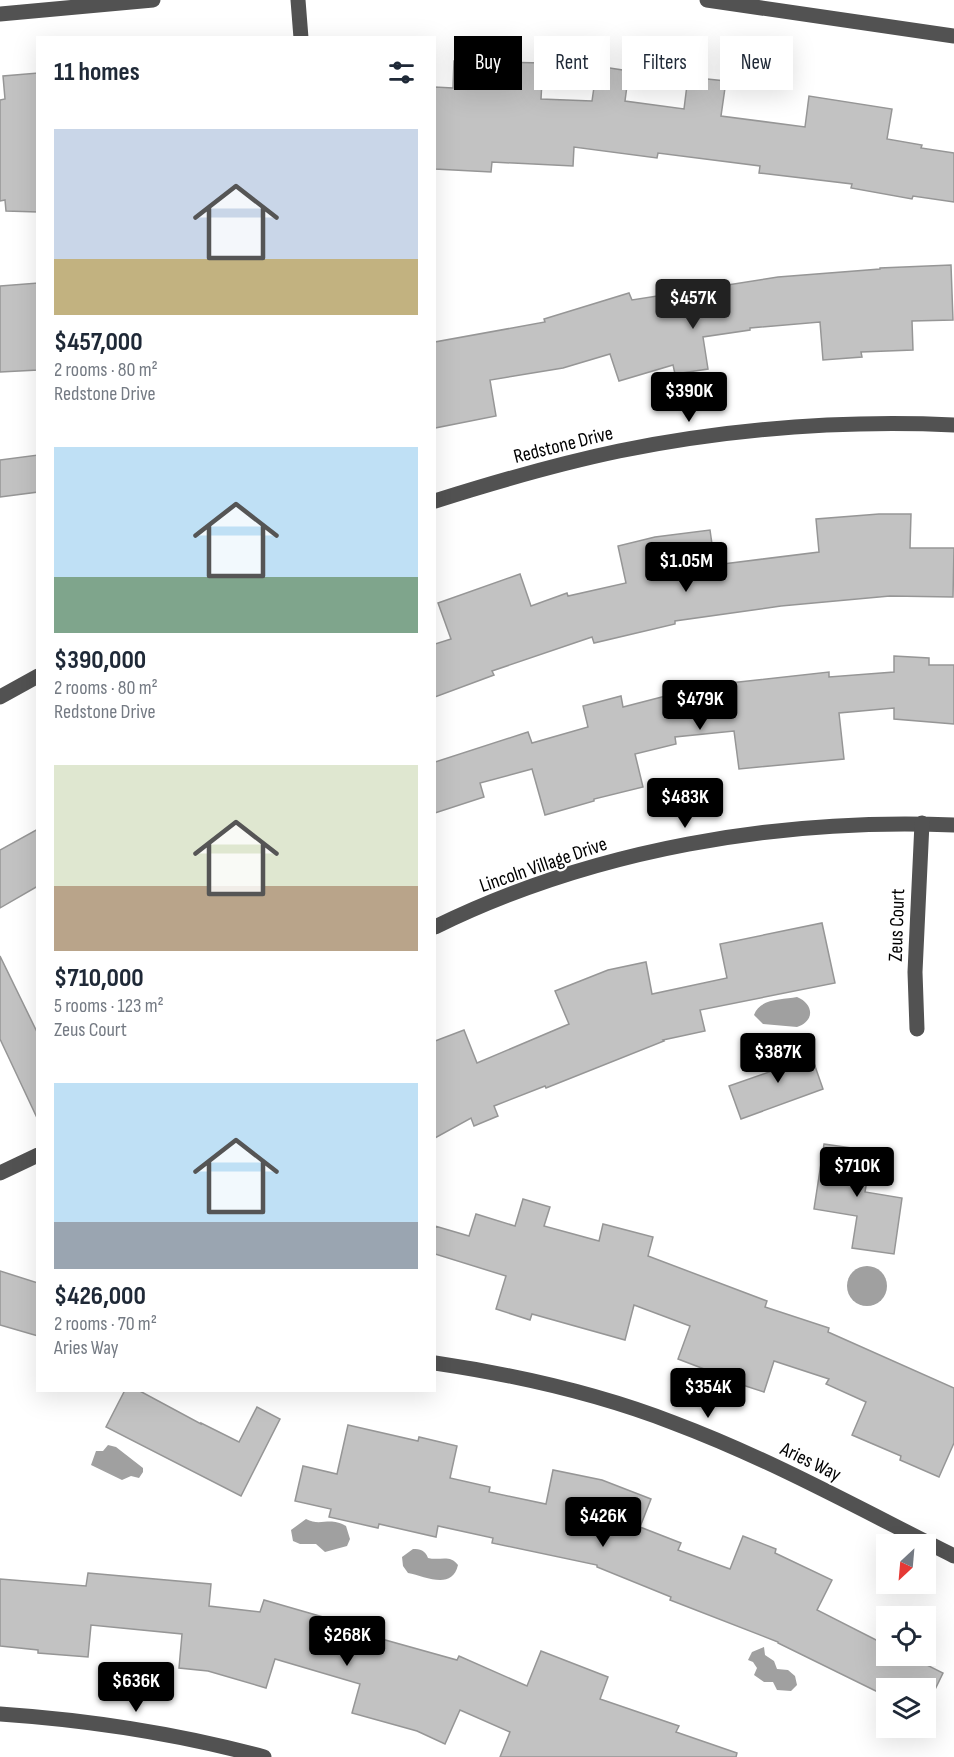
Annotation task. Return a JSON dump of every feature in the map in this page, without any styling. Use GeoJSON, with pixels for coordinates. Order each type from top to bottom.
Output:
{"type":"FeatureCollection","features":[{"type":"Feature","properties":{"kind":"street"},"geometry":{"type":"LineString","coordinates":[[0,14],[153,0]]}},
{"type":"Feature","properties":{"kind":"street"},"geometry":{"type":"LineString","coordinates":[[298,0],[301,36]]}},
{"type":"Feature","properties":{"kind":"street"},"geometry":{"type":"LineString","coordinates":[[707,0],[954,36]]}},
{"type":"Feature","properties":{"kind":"street","name":"Redstone Drive"},"geometry":{"type":"LineString","coordinates":[[436,501],[619,451],[718,435],[816,426],[916,423],[954,425]]}},
{"type":"Feature","properties":{"kind":"street"},"geometry":{"type":"LineString","coordinates":[[0,697],[36,677]]}},
{"type":"Feature","properties":{"kind":"street","name":"Zeus Court"},"geometry":{"type":"LineString","coordinates":[[917,1029],[915,972],[922,824]]}},
{"type":"Feature","properties":{"kind":"street","name":"Lincoln Village Drive"},"geometry":{"type":"LineString","coordinates":[[436,927],[527,889],[601,865],[676,847],[752,834],[829,826],[954,825]]}},
{"type":"Feature","properties":{"kind":"street"},"geometry":{"type":"LineString","coordinates":[[0,1173],[36,1156]]}},
{"type":"Feature","properties":{"kind":"street","name":"Aries Way"},"geometry":{"type":"LineString","coordinates":[[436,1363],[486,1370],[562,1387],[673,1422],[745,1452],[954,1556]]}},
{"type":"Feature","properties":{"kind":"street"},"geometry":{"type":"LineString","coordinates":[[0,1714],[138,1730],[264,1757]]}},
{"type":"Feature","properties":{"kind":"shaded area"},"geometry":{"type":"Polygon","coordinates":[[[797,997],[807,1004],[810,1012],[807,1021],[797,1027],[763,1024],[754,1015],[761,1005],[797,997]]]}},
{"type":"Feature","properties":{"kind":"shaded area"},"geometry":{"type":"Polygon","coordinates":[[[867,1266],[875,1267],[881,1272],[886,1278],[886,1294],[881,1300],[875,1305],[867,1306],[859,1305],[853,1300],[848,1294],[847,1286],[848,1278],[853,1272],[859,1267],[867,1266]]]}},
{"type":"Feature","properties":{"kind":"shaded area"},"geometry":{"type":"Polygon","coordinates":[[[108,1445],[116,1447],[143,1468],[139,1478],[131,1476],[122,1480],[91,1465],[96,1451],[103,1451],[108,1445]]]}},
{"type":"Feature","properties":{"kind":"shaded area"},"geometry":{"type":"Polygon","coordinates":[[[306,1519],[316,1522],[335,1522],[346,1526],[350,1539],[347,1546],[325,1552],[316,1544],[300,1544],[293,1541],[291,1530],[306,1519]]]}},
{"type":"Feature","properties":{"kind":"shaded area"},"geometry":{"type":"Polygon","coordinates":[[[413,1549],[422,1550],[428,1558],[452,1560],[458,1565],[455,1573],[450,1578],[437,1580],[408,1573],[403,1566],[402,1557],[413,1549]]]}},
{"type":"Feature","properties":{"kind":"shaded area"},"geometry":{"type":"Polygon","coordinates":[[[764,1647],[765,1655],[774,1661],[777,1669],[788,1670],[795,1676],[797,1685],[791,1691],[777,1690],[773,1682],[764,1682],[754,1675],[757,1668],[753,1662],[748,1660],[752,1652],[764,1647]]]}},
{"type":"Feature","properties":{"kind":"building"},"geometry":{"type":"Polygon","coordinates":[[[454,61],[454,90],[522,90],[522,63],[534,63],[534,90],[542,90],[541,99],[592,101],[594,90],[610,90],[610,68],[622,70],[622,90],[626,90],[625,101],[684,109],[686,90],[708,90],[708,79],[720,80],[720,90],[725,90],[721,116],[805,127],[809,96],[892,109],[887,139],[922,145],[921,148],[954,153],[954,202],[913,196],[912,199],[851,188],[852,184],[759,173],[760,166],[658,153],[657,158],[574,147],[573,166],[492,162],[491,172],[436,169],[436,87],[453,88],[454,61]]]}},
{"type":"Feature","properties":{"kind":"building"},"geometry":{"type":"Polygon","coordinates":[[[36,73],[36,212],[6,211],[5,200],[0,201],[0,100],[5,99],[3,76],[36,73]]]}},
{"type":"Feature","properties":{"kind":"building"},"geometry":{"type":"Polygon","coordinates":[[[951,265],[953,320],[912,321],[913,350],[861,352],[862,357],[823,360],[820,322],[750,328],[750,330],[703,337],[708,369],[675,374],[673,365],[619,381],[610,354],[563,368],[490,380],[496,416],[436,428],[436,342],[545,322],[544,319],[629,293],[632,300],[778,277],[880,268],[951,265]]]}},
{"type":"Feature","properties":{"kind":"building"},"geometry":{"type":"Polygon","coordinates":[[[36,283],[36,370],[0,372],[0,286],[36,283]]]}},
{"type":"Feature","properties":{"kind":"building"},"geometry":{"type":"Polygon","coordinates":[[[36,455],[36,492],[0,497],[0,460],[36,455]]]}},
{"type":"Feature","properties":{"kind":"building"},"geometry":{"type":"Polygon","coordinates":[[[911,514],[910,548],[954,548],[953,597],[890,596],[781,606],[675,621],[675,624],[594,643],[592,637],[492,671],[494,675],[436,697],[436,644],[451,639],[438,603],[520,574],[531,606],[567,593],[568,596],[626,583],[618,546],[655,537],[710,530],[715,565],[819,552],[816,519],[911,514]]]}},
{"type":"Feature","properties":{"kind":"building"},"geometry":{"type":"Polygon","coordinates":[[[894,656],[929,658],[929,665],[954,665],[954,724],[894,719],[894,708],[839,713],[844,759],[739,769],[734,731],[675,737],[676,744],[635,754],[643,787],[594,799],[594,801],[545,815],[532,769],[480,783],[484,797],[436,813],[436,762],[528,732],[532,743],[588,727],[583,706],[621,696],[623,707],[685,691],[684,688],[829,672],[829,677],[894,672],[894,656]]]}},
{"type":"Feature","properties":{"kind":"building"},"geometry":{"type":"Polygon","coordinates":[[[36,830],[36,887],[0,908],[0,850],[36,830]]]}},
{"type":"Feature","properties":{"kind":"building"},"geometry":{"type":"Polygon","coordinates":[[[822,923],[835,983],[700,1010],[705,1031],[663,1040],[546,1088],[545,1086],[494,1106],[498,1116],[474,1126],[471,1118],[436,1137],[436,1041],[464,1030],[477,1063],[569,1024],[555,991],[608,970],[646,962],[652,994],[727,978],[720,944],[822,923]]]}},
{"type":"Feature","properties":{"kind":"building"},"geometry":{"type":"Polygon","coordinates":[[[0,956],[36,1030],[36,1116],[0,1039],[0,956]]]}},
{"type":"Feature","properties":{"kind":"building"},"geometry":{"type":"Polygon","coordinates":[[[808,1046],[823,1089],[741,1119],[729,1086],[772,1071],[768,1060],[808,1046]]]}},
{"type":"Feature","properties":{"kind":"building"},"geometry":{"type":"Polygon","coordinates":[[[824,1144],[872,1151],[865,1192],[902,1198],[894,1254],[852,1248],[857,1216],[814,1209],[824,1144]]]}},
{"type":"Feature","properties":{"kind":"building"},"geometry":{"type":"Polygon","coordinates":[[[523,1199],[550,1207],[544,1226],[599,1241],[603,1224],[653,1237],[648,1256],[767,1301],[765,1307],[829,1328],[828,1332],[954,1388],[954,1443],[939,1477],[900,1460],[901,1456],[852,1435],[866,1402],[826,1384],[829,1379],[774,1361],[764,1392],[724,1379],[725,1377],[678,1359],[690,1326],[634,1305],[625,1340],[532,1314],[530,1320],[496,1309],[506,1276],[436,1254],[436,1226],[469,1236],[476,1214],[515,1226],[523,1199]]]}},
{"type":"Feature","properties":{"kind":"building"},"geometry":{"type":"Polygon","coordinates":[[[0,1271],[36,1282],[36,1335],[0,1325],[0,1271]]]}},
{"type":"Feature","properties":{"kind":"building"},"geometry":{"type":"Polygon","coordinates":[[[124,1392],[142,1392],[239,1442],[257,1407],[280,1419],[241,1496],[106,1427],[124,1392]]]}},
{"type":"Feature","properties":{"kind":"building"},"geometry":{"type":"Polygon","coordinates":[[[348,1425],[418,1441],[419,1437],[457,1446],[450,1478],[490,1487],[489,1492],[546,1504],[553,1470],[602,1480],[651,1499],[640,1527],[681,1543],[678,1550],[730,1569],[743,1536],[776,1549],[775,1553],[832,1580],[817,1610],[876,1640],[876,1666],[929,1666],[943,1673],[936,1687],[936,1678],[876,1678],[876,1691],[778,1642],[670,1600],[671,1597],[597,1567],[597,1565],[492,1543],[493,1538],[438,1526],[436,1537],[379,1524],[378,1528],[329,1517],[331,1509],[295,1501],[303,1466],[337,1474],[348,1425]]]}},
{"type":"Feature","properties":{"kind":"building"},"geometry":{"type":"Polygon","coordinates":[[[88,1573],[211,1584],[209,1606],[260,1612],[264,1600],[330,1619],[328,1624],[457,1660],[459,1656],[527,1686],[541,1651],[608,1677],[600,1699],[679,1726],[676,1732],[737,1753],[736,1757],[500,1757],[510,1732],[460,1710],[445,1744],[417,1731],[352,1713],[360,1684],[275,1659],[266,1688],[208,1671],[179,1668],[182,1634],[91,1625],[88,1657],[38,1653],[38,1650],[0,1646],[0,1579],[86,1586],[88,1573]]]}}]}
